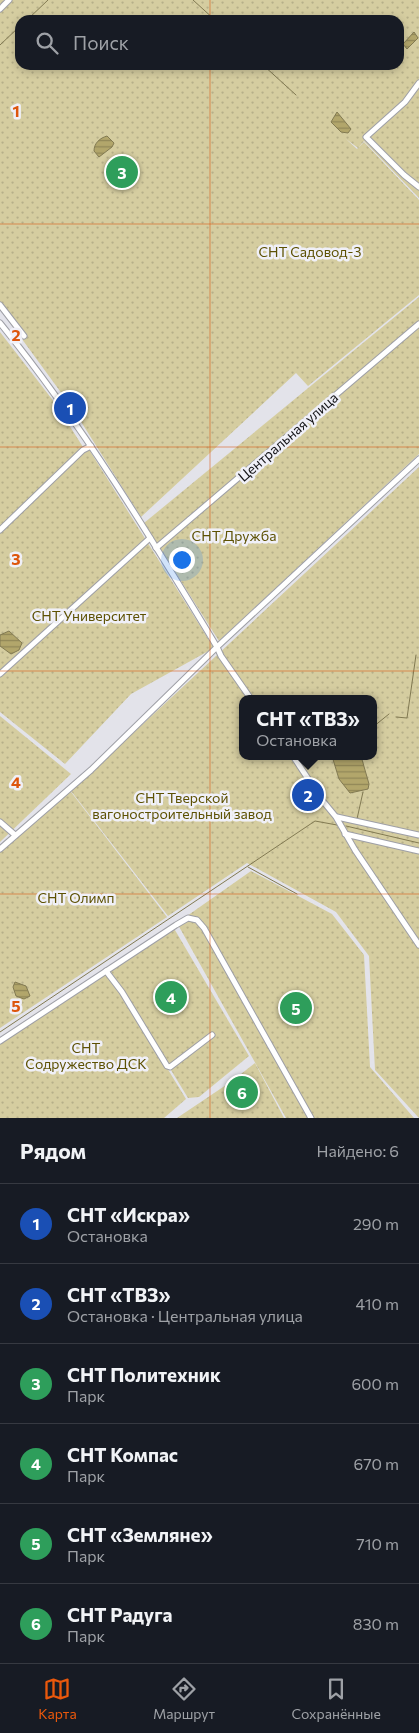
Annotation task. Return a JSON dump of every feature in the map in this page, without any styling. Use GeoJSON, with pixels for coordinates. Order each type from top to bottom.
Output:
{"type":"FeatureCollection","features":[{"type":"Feature","properties":{"kind":"street"},"geometry":{"type":"LineString","coordinates":[[0,9],[9,0]]}},
{"type":"Feature","properties":{"kind":"street"},"geometry":{"type":"LineString","coordinates":[[419,83],[404,102],[366,137],[404,175],[419,187]]}},
{"type":"Feature","properties":{"kind":"street"},"geometry":{"type":"LineString","coordinates":[[0,305],[24,336]]}},
{"type":"Feature","properties":{"kind":"street"},"geometry":{"type":"LineString","coordinates":[[0,323],[47,382],[91,446],[218,647],[220,656],[248,695]]}},
{"type":"Feature","properties":{"kind":"street","name":"Центральная улица"},"geometry":{"type":"LineString","coordinates":[[156,548],[419,324]]}},
{"type":"Feature","properties":{"kind":"street"},"geometry":{"type":"LineString","coordinates":[[0,530],[83,450],[91,446]]}},
{"type":"Feature","properties":{"kind":"street"},"geometry":{"type":"LineString","coordinates":[[0,849],[84,776],[218,647],[419,459]]}},
{"type":"Feature","properties":{"kind":"street"},"geometry":{"type":"LineString","coordinates":[[0,674],[150,538]]}},
{"type":"Feature","properties":{"kind":"street"},"geometry":{"type":"LineString","coordinates":[[296,760],[322,800],[336,817],[345,834],[419,945]]}},
{"type":"Feature","properties":{"kind":"street"},"geometry":{"type":"LineString","coordinates":[[336,817],[419,835]]}},
{"type":"Feature","properties":{"kind":"street"},"geometry":{"type":"LineString","coordinates":[[0,822],[15,834]]}},
{"type":"Feature","properties":{"kind":"street"},"geometry":{"type":"LineString","coordinates":[[345,834],[419,851]]}},
{"type":"Feature","properties":{"kind":"street"},"geometry":{"type":"LineString","coordinates":[[0,1042],[186,920],[197,920],[204,928],[311,1118]]}},
{"type":"Feature","properties":{"kind":"street"},"geometry":{"type":"LineString","coordinates":[[106,971],[122,992],[167,1066],[170,1067],[212,1035]]}},
{"type":"Feature","properties":{"kind":"green space","name":"СНТ Садовод-3"},"geometry":{"type":"Polygon","coordinates":[[[0,0],[419,0],[419,198],[364,141],[358,148],[364,142],[419,200],[419,295],[308,386],[296,373],[141,517],[73,409],[0,309],[0,0]]]}},
{"type":"Feature","properties":{"kind":"green space","name":"СНТ Дружба"},"geometry":{"type":"Polygon","coordinates":[[[419,297],[419,454],[219,641],[144,523],[419,297]]]}},
{"type":"Feature","properties":{"kind":"green space"},"geometry":{"type":"Polygon","coordinates":[[[0,332],[55,403],[83,447],[0,529],[0,332]]]}},
{"type":"Feature","properties":{"kind":"green space","name":"СНТ Университет"},"geometry":{"type":"Polygon","coordinates":[[[88,448],[214,648],[131,694],[65,764],[0,712],[0,533],[88,448]]]}},
{"type":"Feature","properties":{"kind":"green space","name":"СНТ Тверской вагоностроительный завод"},"geometry":{"type":"Polygon","coordinates":[[[419,467],[419,1118],[375,1070],[369,956],[336,912],[247,863],[168,916],[71,791],[419,467]]]}},
{"type":"Feature","properties":{"kind":"green space"},"geometry":{"type":"Polygon","coordinates":[[[0,716],[71,774],[0,842],[0,716]]]}},
{"type":"Feature","properties":{"kind":"green space","name":"СНТ Олимп"},"geometry":{"type":"Polygon","coordinates":[[[68,788],[167,917],[0,1028],[0,846],[68,788]]]}},
{"type":"Feature","properties":{"kind":"green space"},"geometry":{"type":"Polygon","coordinates":[[[251,871],[332,914],[364,955],[370,1067],[414,1118],[286,1118],[177,923],[251,871]]]}},
{"type":"Feature","properties":{"kind":"green space"},"geometry":{"type":"Polygon","coordinates":[[[172,925],[249,1056],[199,1097],[188,1098],[108,967],[172,925]]]}},
{"type":"Feature","properties":{"kind":"green space","name":"СНТ Содружество ДСК"},"geometry":{"type":"Polygon","coordinates":[[[106,968],[186,1099],[164,1118],[0,1118],[0,1040],[106,968]]]}},
{"type":"Feature","properties":{"kind":"green space"},"geometry":{"type":"Polygon","coordinates":[[[255,1063],[284,1118],[177,1118],[232,1081],[255,1063]]]}},
{"type":"Feature","properties":{"kind":"shaded area"},"geometry":{"type":"Polygon","coordinates":[[[414,32],[418,38],[407,49],[404,43],[414,32]]]}},
{"type":"Feature","properties":{"kind":"shaded area"},"geometry":{"type":"Polygon","coordinates":[[[337,112],[351,129],[348,133],[341,132],[331,122],[337,112]]]}},
{"type":"Feature","properties":{"kind":"shaded area"},"geometry":{"type":"Polygon","coordinates":[[[107,136],[114,143],[112,147],[99,157],[94,151],[96,143],[107,136]]]}},
{"type":"Feature","properties":{"kind":"shaded area"},"geometry":{"type":"Polygon","coordinates":[[[9,631],[22,643],[19,650],[11,654],[0,646],[0,635],[9,631]]]}},
{"type":"Feature","properties":{"kind":"shaded area"},"geometry":{"type":"Polygon","coordinates":[[[333,760],[362,760],[369,784],[368,789],[350,793],[339,779],[333,760]]]}},
{"type":"Feature","properties":{"kind":"shaded area"},"geometry":{"type":"Polygon","coordinates":[[[15,982],[26,986],[30,996],[24,999],[16,996],[13,987],[15,982]]]}},
{"type":"Feature","properties":{"kind":"waterway"},"geometry":{"type":"LineString","coordinates":[[32,15],[48,0]]}},
{"type":"Feature","properties":{"kind":"waterway"},"geometry":{"type":"LineString","coordinates":[[193,0],[210,15]]}},
{"type":"Feature","properties":{"kind":"waterway"},"geometry":{"type":"LineString","coordinates":[[0,45],[15,31]]}},
{"type":"Feature","properties":{"kind":"waterway"},"geometry":{"type":"LineString","coordinates":[[268,70],[296,95]]}},
{"type":"Feature","properties":{"kind":"waterway"},"geometry":{"type":"LineString","coordinates":[[396,717],[407,718],[416,655]]}},
{"type":"Feature","properties":{"kind":"waterway"},"geometry":{"type":"LineString","coordinates":[[377,724],[389,714]]}},
{"type":"Feature","properties":{"kind":"waterway"},"geometry":{"type":"LineString","coordinates":[[357,819],[363,792]]}},
{"type":"Feature","properties":{"kind":"waterway"},"geometry":{"type":"LineString","coordinates":[[0,1032],[315,821],[337,825]]}},
{"type":"Feature","properties":{"kind":"waterway"},"geometry":{"type":"LineString","coordinates":[[346,826],[419,843]]}},
{"type":"Feature","properties":{"kind":"waterway"},"geometry":{"type":"LineString","coordinates":[[248,867],[297,894]]}},
{"type":"Feature","properties":{"kind":"place","name":"СНТ Политехник"},"geometry":{"type":"Point","coordinates":[122,172]}},
{"type":"Feature","properties":{"kind":"place","name":"СНТ «Искра»"},"geometry":{"type":"Point","coordinates":[70,408]}},
{"type":"Feature","properties":{"kind":"place","name":"СНТ «ТВЗ»"},"geometry":{"type":"Point","coordinates":[308,795]}},
{"type":"Feature","properties":{"kind":"place","name":"СНТ Компас"},"geometry":{"type":"Point","coordinates":[171,997]}},
{"type":"Feature","properties":{"kind":"place","name":"СНТ «Земляне»"},"geometry":{"type":"Point","coordinates":[296,1008]}},
{"type":"Feature","properties":{"kind":"place","name":"СНТ Радуга"},"geometry":{"type":"Point","coordinates":[242,1092]}}]}
